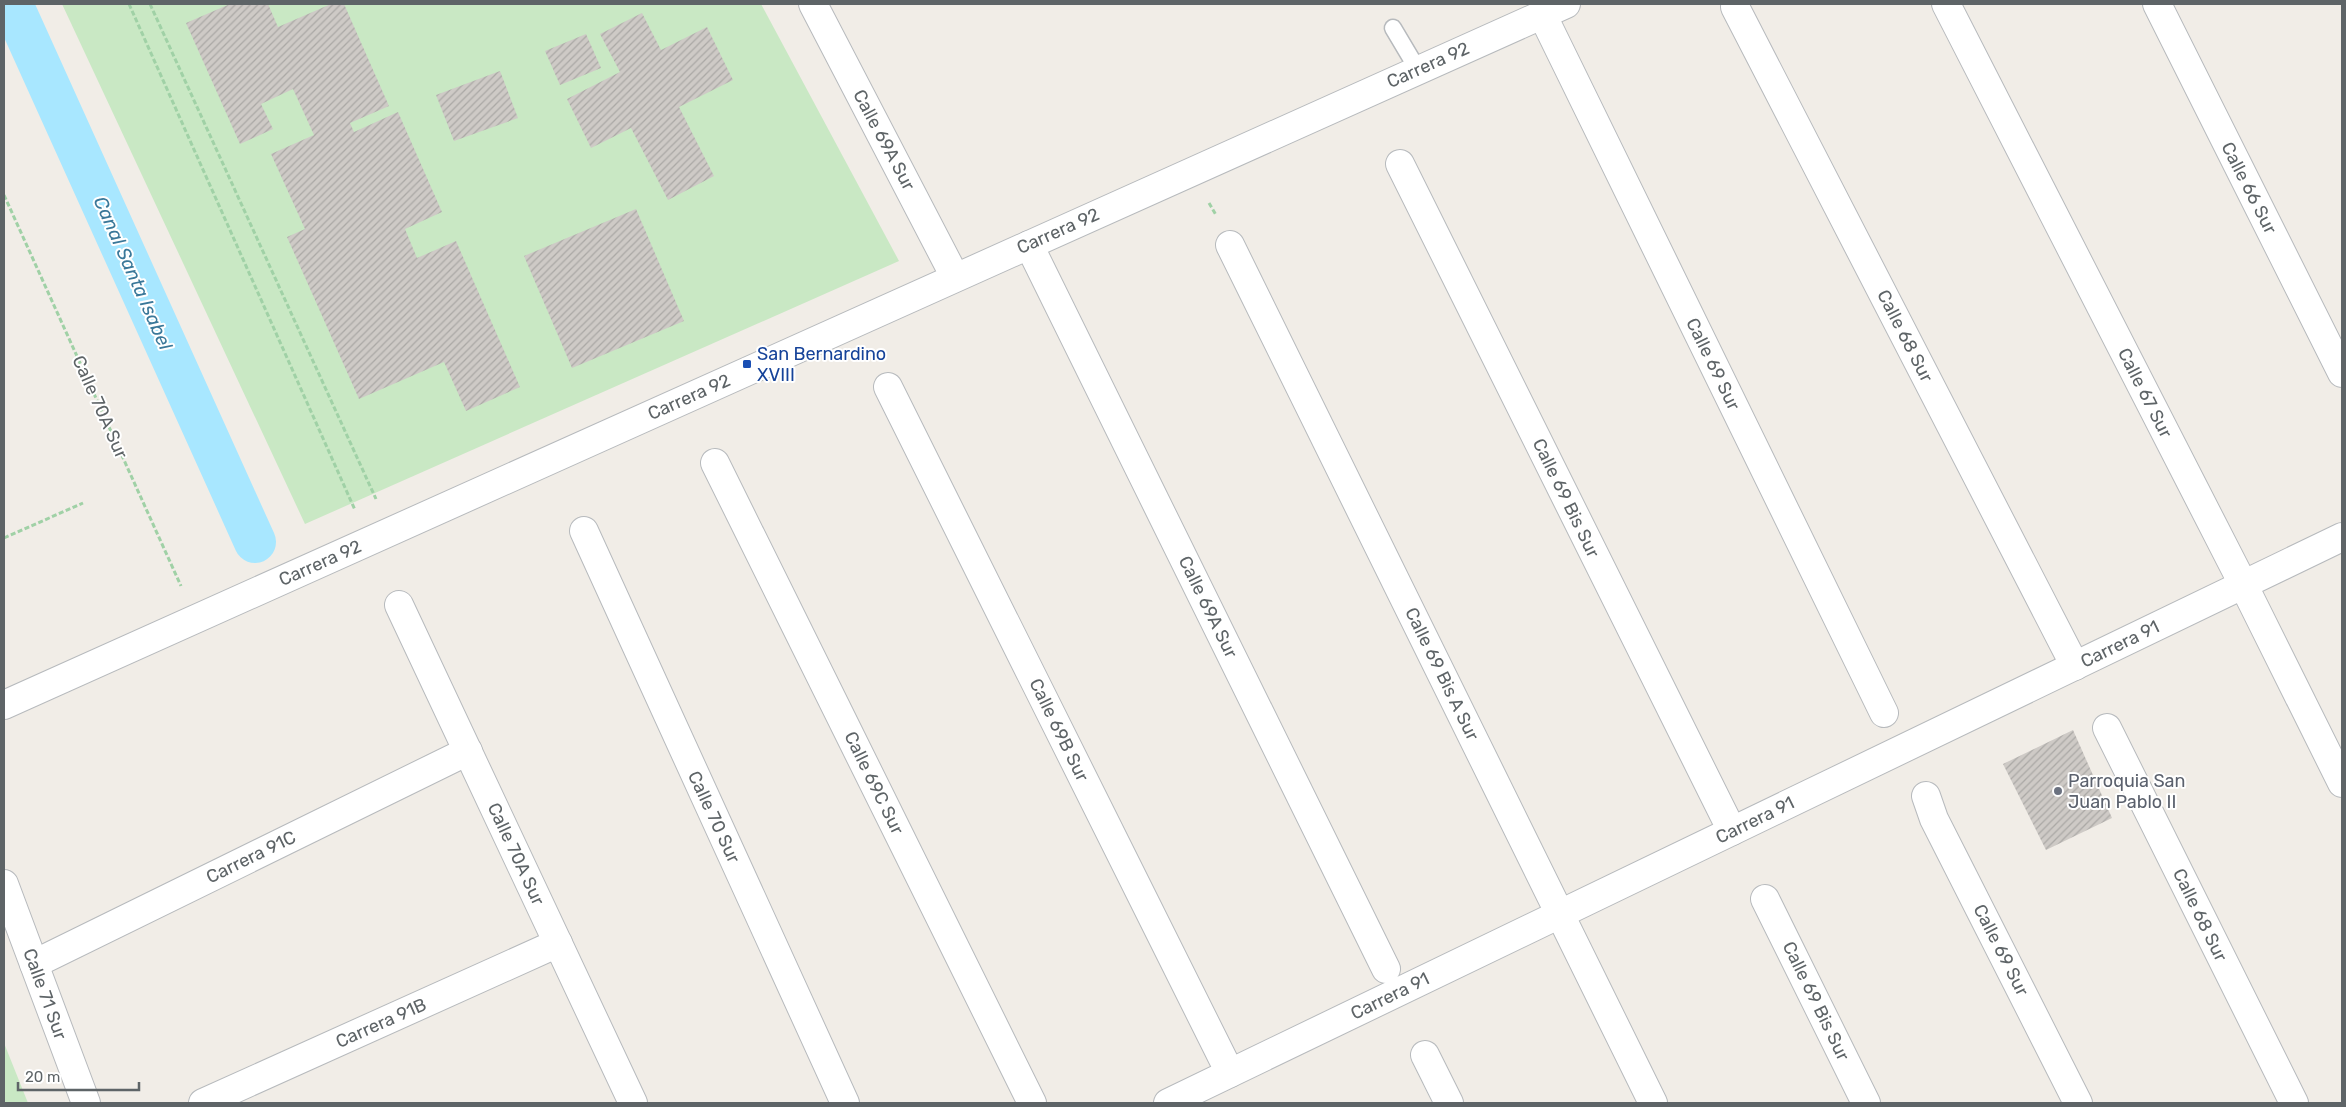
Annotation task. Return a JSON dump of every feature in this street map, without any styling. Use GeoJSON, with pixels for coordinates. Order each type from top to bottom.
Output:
{"type":"FeatureCollection","features":[{"type":"Feature","properties":{"kind":"street","name":"Calle 69A Sur"},"geometry":{"type":"LineString","coordinates":[[812,4],[955,277]]}},
{"type":"Feature","properties":{"kind":"street","name":"Calle 67 Sur"},"geometry":{"type":"LineString","coordinates":[[1946,4],[2243,584],[2342,783]]}},
{"type":"Feature","properties":{"kind":"street","name":"Calle 66 Sur"},"geometry":{"type":"LineString","coordinates":[[2157,4],[2342,373]]}},
{"type":"Feature","properties":{"kind":"street","name":"Calle 68 Sur"},"geometry":{"type":"LineString","coordinates":[[1735,7],[2075,666]]}},
{"type":"Feature","properties":{"kind":"street","name":"Carrera 92"},"geometry":{"type":"LineString","coordinates":[[4,705],[1554,9]]}},
{"type":"Feature","properties":{"kind":"street","name":"Calle 69 Sur"},"geometry":{"type":"LineString","coordinates":[[1554,9],[1884,713]]}},
{"type":"Feature","properties":{"kind":"street","name":"Calle 69 Bis Sur"},"geometry":{"type":"LineString","coordinates":[[1400,164],[1732,831]]}},
{"type":"Feature","properties":{"kind":"street","name":"Calle 69A Sur"},"geometry":{"type":"LineString","coordinates":[[1029,244],[1386,969]]}},
{"type":"Feature","properties":{"kind":"street","name":"Calle 69 Bis A Sur"},"geometry":{"type":"LineString","coordinates":[[1230,244],[1653,1103]]}},
{"type":"Feature","properties":{"kind":"street","name":"Calle 69B Sur"},"geometry":{"type":"LineString","coordinates":[[888,387],[1230,1073]]}},
{"type":"Feature","properties":{"kind":"street","name":"Calle 69C Sur"},"geometry":{"type":"LineString","coordinates":[[715,463],[1032,1103]]}},
{"type":"Feature","properties":{"kind":"street","name":"Calle 70 Sur"},"geometry":{"type":"LineString","coordinates":[[584,532],[845,1103]]}},
{"type":"Feature","properties":{"kind":"street","name":"Carrera 91"},"geometry":{"type":"LineString","coordinates":[[1168,1103],[2342,537]]}},
{"type":"Feature","properties":{"kind":"street","name":"Calle 70A Sur"},"geometry":{"type":"LineString","coordinates":[[399,605],[633,1103]]}},
{"type":"Feature","properties":{"kind":"street","name":"Calle 68 Sur"},"geometry":{"type":"LineString","coordinates":[[2107,728],[2294,1103]]}},
{"type":"Feature","properties":{"kind":"street","name":"Carrera 91C"},"geometry":{"type":"LineString","coordinates":[[34,964],[468,751]]}},
{"type":"Feature","properties":{"kind":"street","name":"Calle 69 Sur"},"geometry":{"type":"LineString","coordinates":[[1926,796],[1934,819],[2078,1103]]}},
{"type":"Feature","properties":{"kind":"street","name":"Calle 71 Sur"},"geometry":{"type":"LineString","coordinates":[[4,884],[86,1103]]}},
{"type":"Feature","properties":{"kind":"street","name":"Calle 69 Bis Sur"},"geometry":{"type":"LineString","coordinates":[[1765,899],[1866,1103]]}},
{"type":"Feature","properties":{"kind":"street","name":"Carrera 91B"},"geometry":{"type":"LineString","coordinates":[[204,1103],[558,943]]}},
{"type":"Feature","properties":{"kind":"street"},"geometry":{"type":"LineString","coordinates":[[1425,1055],[1449,1103]]}},
{"type":"Feature","properties":{"kind":"lane"},"geometry":{"type":"LineString","coordinates":[[1393,28],[1418,70]]}},
{"type":"Feature","properties":{"kind":"path"},"geometry":{"type":"LineString","coordinates":[[129,4],[380,536]]}},
{"type":"Feature","properties":{"kind":"path"},"geometry":{"type":"LineString","coordinates":[[150,4],[380,536]]}},
{"type":"Feature","properties":{"kind":"path","name":"Calle 70A Sur"},"geometry":{"type":"LineString","coordinates":[[4,195],[196,619]]}},
{"type":"Feature","properties":{"kind":"path"},"geometry":{"type":"LineString","coordinates":[[4,538],[82,503]]}},
{"type":"Feature","properties":{"kind":"green space"},"geometry":{"type":"Polygon","coordinates":[[[62,4],[761,4],[899,261],[305,524],[62,4]]]}},
{"type":"Feature","properties":{"kind":"green space"},"geometry":{"type":"Polygon","coordinates":[[[4,1043],[28,1103],[4,1103],[4,1043]]]}},
{"type":"Feature","properties":{"kind":"building"},"geometry":{"type":"Polygon","coordinates":[[[230,4],[268,4],[278,27],[331,4],[344,4],[389,106],[350,123],[354,132],[398,112],[442,212],[405,229],[417,258],[456,241],[520,387],[466,411],[444,362],[359,399],[287,237],[305,229],[271,154],[314,135],[293,89],[261,104],[273,129],[240,144],[186,23],[230,4]]]}},
{"type":"Feature","properties":{"kind":"building"},"geometry":{"type":"Polygon","coordinates":[[[642,13],[661,50],[707,27],[733,80],[679,107],[714,176],[668,200],[631,128],[591,148],[567,99],[620,72],[600,34],[642,13]]]}},
{"type":"Feature","properties":{"kind":"building"},"geometry":{"type":"Polygon","coordinates":[[[586,34],[601,68],[560,85],[545,51],[586,34]]]}},
{"type":"Feature","properties":{"kind":"building"},"geometry":{"type":"Polygon","coordinates":[[[500,71],[518,118],[454,141],[436,95],[500,71]]]}},
{"type":"Feature","properties":{"kind":"building"},"geometry":{"type":"Polygon","coordinates":[[[636,209],[684,321],[572,368],[524,256],[636,209]]]}},
{"type":"Feature","properties":{"kind":"building","name":"Parroquia San Juan Pablo II"},"geometry":{"type":"Polygon","coordinates":[[[2073,730],[2112,818],[2046,850],[2003,764],[2073,730]]]}},
{"type":"Feature","properties":{"kind":"waterway","name":"Canal Santa Isabel"},"geometry":{"type":"LineString","coordinates":[[12,4],[255,542]]}},
{"type":"Feature","properties":{"kind":"place","name":"San Bernardino XVIII"},"geometry":{"type":"Point","coordinates":[747,364]}},
{"type":"Feature","properties":{"kind":"place","name":"Parroquia San Juan Pablo II"},"geometry":{"type":"Point","coordinates":[2058,791]}}]}
